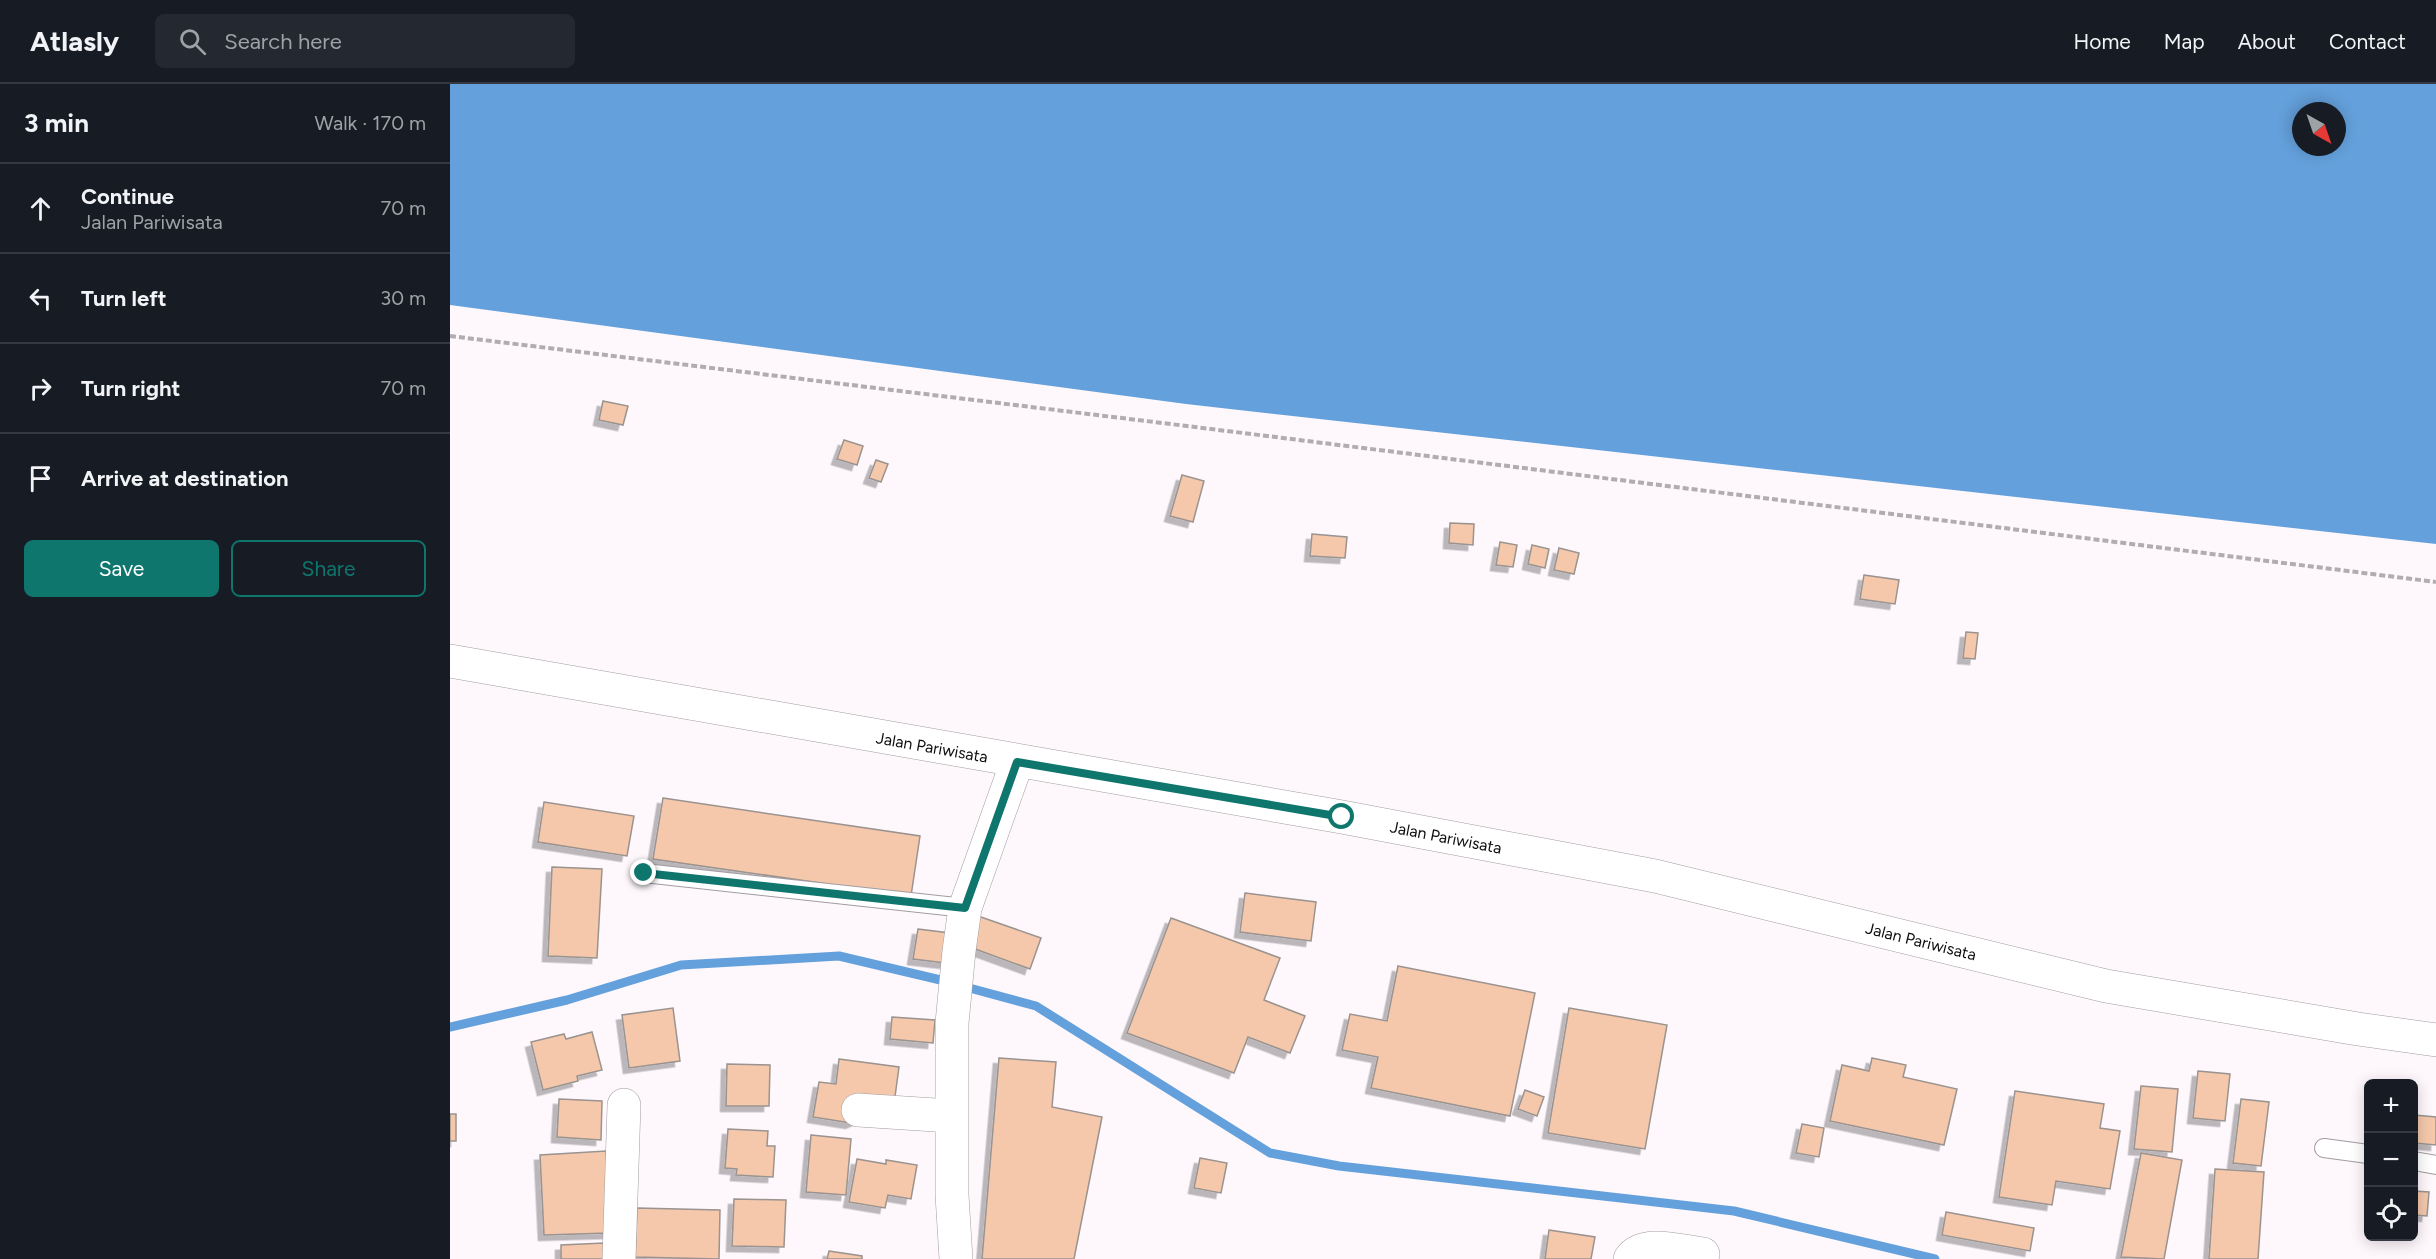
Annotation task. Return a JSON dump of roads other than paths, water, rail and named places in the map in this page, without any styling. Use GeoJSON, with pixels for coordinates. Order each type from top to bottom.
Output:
{"type":"FeatureCollection","features":[{"type":"Feature","properties":{"kind":"main road","name":"Jalan Pariwisata"},"geometry":{"type":"LineString","coordinates":[[450,661],[1017,762],[1342,817],[1655,876],[2106,986],[2436,1040]]}},
{"type":"Feature","properties":{"kind":"main road"},"geometry":{"type":"LineString","coordinates":[[956,1259],[951,1195],[951,1116],[952,1023],[959,951],[965,908],[1017,762]]}},
{"type":"Feature","properties":{"kind":"main road"},"geometry":{"type":"LineString","coordinates":[[619,1259],[624,1105]]}},
{"type":"Feature","properties":{"kind":"main road"},"geometry":{"type":"LineString","coordinates":[[858,1110],[951,1116]]}},
{"type":"Feature","properties":{"kind":"main road"},"geometry":{"type":"LineString","coordinates":[[1630,1259],[1634,1253],[1646,1248],[1703,1254]]}},
{"type":"Feature","properties":{"kind":"lane"},"geometry":{"type":"LineString","coordinates":[[644,873],[965,908]]}},
{"type":"Feature","properties":{"kind":"lane"},"geometry":{"type":"LineString","coordinates":[[2324,1148],[2364,1153]]}},
{"type":"Feature","properties":{"kind":"lane"},"geometry":{"type":"LineString","coordinates":[[2418,1162],[2436,1165]]}},
{"type":"Feature","properties":{"kind":"water"},"geometry":{"type":"Polygon","coordinates":[[[450,84],[2436,84],[2436,544],[1186,404],[450,305],[450,84]]]}},
{"type":"Feature","properties":{"kind":"waterway"},"geometry":{"type":"LineString","coordinates":[[450,1027],[567,1000],[681,965],[839,956],[949,982]]}},
{"type":"Feature","properties":{"kind":"waterway"},"geometry":{"type":"LineString","coordinates":[[962,986],[1036,1006],[1270,1153],[1339,1166],[1734,1211],[1935,1259]]}}]}
